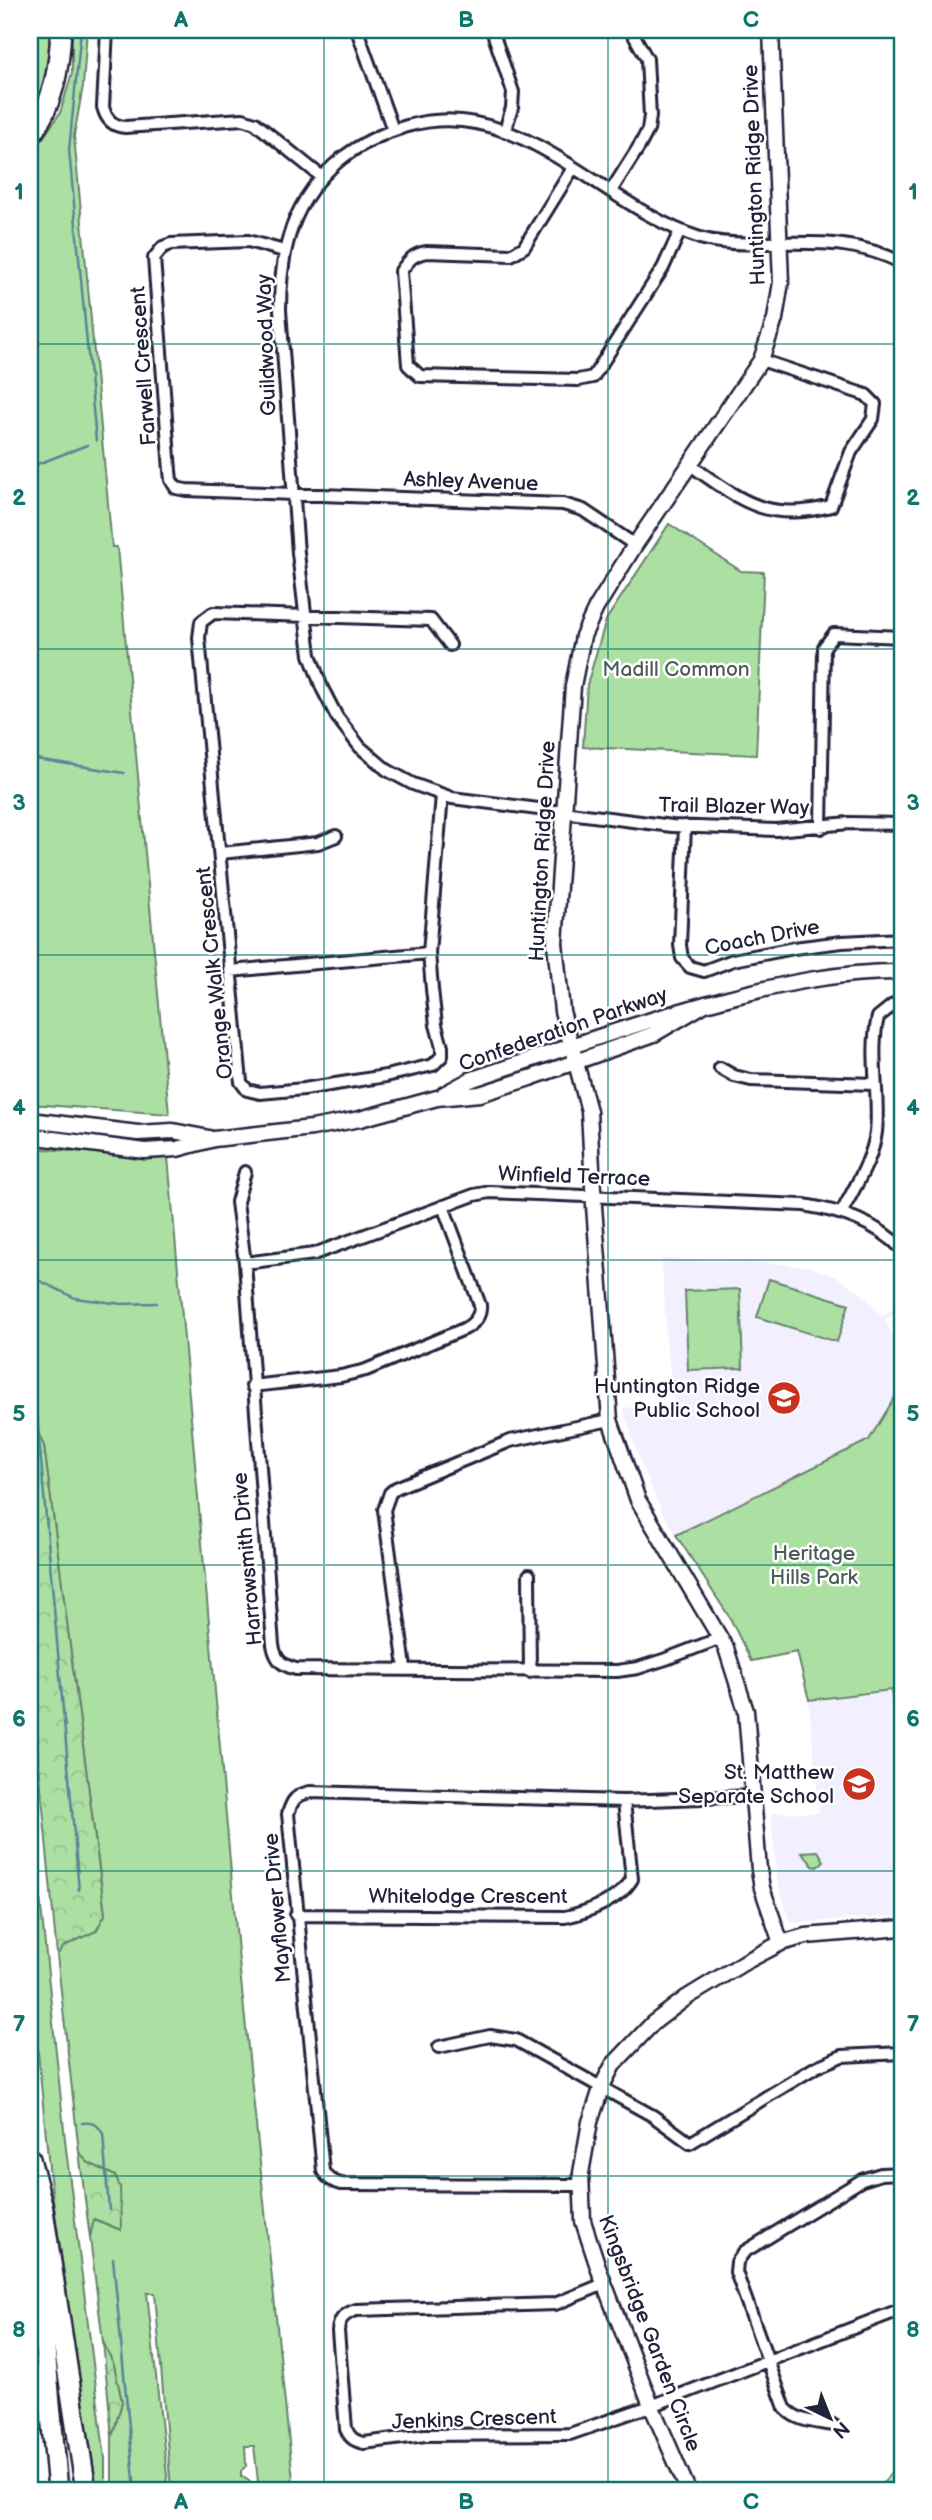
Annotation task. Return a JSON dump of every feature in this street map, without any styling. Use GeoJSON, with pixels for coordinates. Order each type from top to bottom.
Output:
{"type":"FeatureCollection","features":[{"type":"Feature","properties":{"kind":"highway"},"geometry":{"type":"LineString","coordinates":[[30,136],[54,89],[60,57],[61,30]]}},
{"type":"Feature","properties":{"kind":"highway"},"geometry":{"type":"LineString","coordinates":[[30,2159],[42,2204],[86,2490]]}},
{"type":"Feature","properties":{"kind":"highway"},"geometry":{"type":"LineString","coordinates":[[30,2180],[58,2490]]}},
{"type":"Feature","properties":{"kind":"street"},"geometry":{"type":"LineString","coordinates":[[107,30],[103,107],[111,122],[125,127],[243,119],[255,123],[322,177]]}},
{"type":"Feature","properties":{"kind":"street"},"geometry":{"type":"LineString","coordinates":[[357,30],[393,130]]}},
{"type":"Feature","properties":{"kind":"street"},"geometry":{"type":"LineString","coordinates":[[492,30],[500,47],[513,92],[512,108],[505,130]]}},
{"type":"Feature","properties":{"kind":"street"},"geometry":{"type":"LineString","coordinates":[[611,191],[648,130],[650,116],[647,59],[631,30]]}},
{"type":"Feature","properties":{"kind":"street","name":"Huntington Ridge Drive"},"geometry":{"type":"LineString","coordinates":[[771,30],[781,282],[775,319],[761,360],[635,545],[593,613],[583,636],[573,686],[555,943],[562,1012],[589,1111],[610,1420],[638,1500],[661,1542],[691,1586],[731,1660],[746,1711],[760,1879],[781,1943]]}},
{"type":"Feature","properties":{"kind":"street","name":"Guildwood Way"},"geometry":{"type":"LineString","coordinates":[[566,813],[442,795],[387,770],[360,747],[337,717],[322,688],[310,655],[298,553],[280,310],[284,251],[297,215],[322,177],[347,154],[393,130],[437,120],[468,122],[505,130],[536,145],[680,231],[732,244],[849,244],[902,263]]}},
{"type":"Feature","properties":{"kind":"street"},"geometry":{"type":"LineString","coordinates":[[573,168],[524,247],[511,255],[427,252],[417,253],[409,260],[401,271],[408,365],[413,372],[420,376],[578,380],[593,377],[663,268],[680,231]]}},
{"type":"Feature","properties":{"kind":"street","name":"Farwell Crescent"},"geometry":{"type":"LineString","coordinates":[[284,251],[248,241],[231,240],[171,244],[163,247],[154,258],[171,480],[176,488],[186,490],[294,494]]}},
{"type":"Feature","properties":{"kind":"street"},"geometry":{"type":"LineString","coordinates":[[689,464],[746,503],[766,510],[810,512],[831,506],[851,452],[873,419],[875,404],[866,395],[761,360]]}},
{"type":"Feature","properties":{"kind":"street","name":"Ashley Avenue"},"geometry":{"type":"LineString","coordinates":[[294,494],[563,504],[583,510],[635,545]]}},
{"type":"Feature","properties":{"kind":"street","name":"Orange Walk Crescent"},"geometry":{"type":"LineString","coordinates":[[306,617],[213,613],[201,622],[199,638],[241,1082],[247,1090],[260,1093],[386,1076],[433,1065],[442,1056],[429,953],[442,795]]}},
{"type":"Feature","properties":{"kind":"street"},"geometry":{"type":"LineString","coordinates":[[306,617],[431,620],[450,645]]}},
{"type":"Feature","properties":{"kind":"street"},"geometry":{"type":"LineString","coordinates":[[821,828],[824,647],[834,634],[902,637]]}},
{"type":"Feature","properties":{"kind":"street","name":"Trail Blazer Way"},"geometry":{"type":"LineString","coordinates":[[566,813],[685,826],[776,830],[821,828],[849,823],[902,824]]}},
{"type":"Feature","properties":{"kind":"street","name":"Coach Drive"},"geometry":{"type":"LineString","coordinates":[[685,826],[680,945],[682,958],[690,967],[704,971],[733,960],[794,948],[902,939]]}},
{"type":"Feature","properties":{"kind":"street"},"geometry":{"type":"LineString","coordinates":[[221,853],[318,843],[336,836]]}},
{"type":"Feature","properties":{"kind":"street"},"geometry":{"type":"LineString","coordinates":[[230,971],[429,953]]}},
{"type":"Feature","properties":{"kind":"street","name":"Confederation Parkway"},"geometry":{"type":"LineString","coordinates":[[437,1098],[470,1080],[648,1020],[705,1004],[832,977],[902,972]]}},
{"type":"Feature","properties":{"kind":"street","name":"Confederation Parkway"},"geometry":{"type":"LineString","coordinates":[[30,1136],[145,1151],[177,1149],[214,1139],[312,1128],[359,1119],[437,1098],[480,1094],[654,1034],[705,1004]]}},
{"type":"Feature","properties":{"kind":"street"},"geometry":{"type":"LineString","coordinates":[[842,1212],[874,1144],[878,1017],[894,1006],[902,1006]]}},
{"type":"Feature","properties":{"kind":"street"},"geometry":{"type":"LineString","coordinates":[[720,1068],[734,1076],[751,1080],[874,1084]]}},
{"type":"Feature","properties":{"kind":"street","name":"Confederation Parkway"},"geometry":{"type":"LineString","coordinates":[[30,1120],[138,1133],[173,1131],[214,1139]]}},
{"type":"Feature","properties":{"kind":"street","name":"Harrowsmith Drive"},"geometry":{"type":"LineString","coordinates":[[246,1172],[237,1202],[245,1263],[252,1386],[275,1655],[279,1662],[296,1669],[598,1672],[638,1668],[721,1638]]}},
{"type":"Feature","properties":{"kind":"street","name":"Winfield Terrace"},"geometry":{"type":"LineString","coordinates":[[245,1263],[314,1254],[474,1195],[490,1192],[780,1202],[842,1212],[877,1230],[902,1249]]}},
{"type":"Feature","properties":{"kind":"street"},"geometry":{"type":"LineString","coordinates":[[252,1386],[341,1376],[366,1370],[464,1329],[474,1322],[480,1312],[480,1305],[443,1206]]}},
{"type":"Feature","properties":{"kind":"street"},"geometry":{"type":"LineString","coordinates":[[405,1668],[384,1510],[390,1493],[396,1488],[510,1441],[610,1420]]}},
{"type":"Feature","properties":{"kind":"street"},"geometry":{"type":"LineString","coordinates":[[529,1575],[530,1672]]}},
{"type":"Feature","properties":{"kind":"street","name":"Mayflower Drive"},"geometry":{"type":"LineString","coordinates":[[580,2185],[341,2184],[329,2180],[323,2171],[296,1915],[288,1814],[294,1799],[300,1794],[310,1792],[624,1801],[753,1796]]}},
{"type":"Feature","properties":{"kind":"street","name":"Whitelodge Crescent"},"geometry":{"type":"LineString","coordinates":[[296,1915],[565,1917],[586,1913],[627,1888],[632,1879],[624,1801]]}},
{"type":"Feature","properties":{"kind":"street","name":"Kingsbridge Garden Circle"},"geometry":{"type":"LineString","coordinates":[[688,2490],[651,2405],[604,2284],[583,2221],[580,2185],[590,2122],[602,2086],[613,2064],[653,2022],[686,1998],[781,1943],[806,1936],[902,1928]]}},
{"type":"Feature","properties":{"kind":"street"},"geometry":{"type":"LineString","coordinates":[[439,2046],[490,2036],[516,2040],[653,2116],[690,2143],[816,2067],[842,2056],[902,2053]]}},
{"type":"Feature","properties":{"kind":"street"},"geometry":{"type":"LineString","coordinates":[[833,2425],[791,2415],[785,2408],[736,2272],[737,2262],[744,2252],[862,2180],[881,2174],[902,2173]]}},
{"type":"Feature","properties":{"kind":"street","name":"Jenkins Crescent"},"geometry":{"type":"LineString","coordinates":[[604,2284],[555,2304],[348,2312],[339,2323],[338,2331],[346,2429],[349,2436],[364,2443],[425,2435],[554,2436],[582,2430],[651,2405]]}},
{"type":"Feature","properties":{"kind":"street"},"geometry":{"type":"LineString","coordinates":[[651,2405],[902,2309]]}},
{"type":"Feature","properties":{"kind":"shaded area","name":"Huntington Ridge Public School"},"geometry":{"type":"Polygon","coordinates":[[[662,1259],[811,1267],[837,1277],[862,1294],[882,1316],[902,1303],[902,1308],[885,1320],[902,1355],[902,1390],[898,1392],[869,1440],[676,1535],[641,1464],[623,1408],[674,1404],[667,1348],[662,1259]]]}},
{"type":"Feature","properties":{"kind":"shaded area","name":"St. Matthew Separate School"},"geometry":{"type":"Polygon","coordinates":[[[892,1690],[899,1745],[902,1746],[902,1916],[791,1923],[777,1880],[771,1813],[819,1813],[809,1700],[892,1690]]]}},
{"type":"Feature","properties":{"kind":"green space"},"geometry":{"type":"Polygon","coordinates":[[[30,30],[50,30],[47,76],[41,98],[30,119],[30,30]]]}},
{"type":"Feature","properties":{"kind":"green space"},"geometry":{"type":"Polygon","coordinates":[[[72,30],[87,30],[83,86],[74,136],[112,547],[117,547],[169,1114],[30,1104],[33,1041],[30,1036],[30,157],[60,113],[72,73],[72,30]]]}},
{"type":"Feature","properties":{"kind":"green space","name":"Madill Common"},"geometry":{"type":"Polygon","coordinates":[[[669,524],[741,571],[764,572],[756,755],[583,747],[587,685],[606,620],[669,524]]]}},
{"type":"Feature","properties":{"kind":"green space"},"geometry":{"type":"Polygon","coordinates":[[[30,1148],[84,1152],[163,1152],[168,1157],[238,1952],[294,2490],[259,2490],[254,2446],[245,2446],[246,2466],[241,2471],[241,2476],[249,2481],[254,2490],[171,2490],[155,2293],[147,2293],[167,2476],[166,2490],[112,2490],[112,2437],[122,2402],[114,2365],[103,2342],[90,2238],[93,2219],[121,2230],[115,2176],[87,2162],[79,2152],[57,1955],[64,1946],[96,1931],[105,1914],[44,1446],[30,1415],[30,1205],[38,1178],[30,1177],[30,1148]]]}},
{"type":"Feature","properties":{"kind":"green space"},"geometry":{"type":"Polygon","coordinates":[[[769,1279],[849,1304],[837,1342],[757,1317],[769,1279]]]}},
{"type":"Feature","properties":{"kind":"green space"},"geometry":{"type":"Polygon","coordinates":[[[740,1289],[743,1368],[688,1370],[685,1291],[740,1289]]]}},
{"type":"Feature","properties":{"kind":"green space","name":"Heritage Hills Park"},"geometry":{"type":"Polygon","coordinates":[[[902,1390],[902,1746],[899,1746],[891,1690],[809,1700],[797,1652],[751,1661],[730,1618],[676,1535],[869,1440],[898,1392],[902,1390]]]}},
{"type":"Feature","properties":{"kind":"green space"},"geometry":{"type":"Polygon","coordinates":[[[30,1415],[44,1446],[105,1915],[96,1931],[64,1946],[57,1955],[30,1672],[30,1415]]]}},
{"type":"Feature","properties":{"kind":"green space"},"geometry":{"type":"Polygon","coordinates":[[[30,1800],[66,2149],[105,2459],[105,2489],[95,2490],[50,2178],[30,1968],[30,1800]]]}},
{"type":"Feature","properties":{"kind":"green space"},"geometry":{"type":"Polygon","coordinates":[[[818,1851],[824,1861],[817,1867],[813,1866],[802,1852],[818,1851]]]}},
{"type":"Feature","properties":{"kind":"green space"},"geometry":{"type":"Polygon","coordinates":[[[79,2152],[87,2162],[115,2176],[120,2187],[121,2230],[94,2219],[90,2238],[79,2152]]]}},
{"type":"Feature","properties":{"kind":"green space"},"geometry":{"type":"Polygon","coordinates":[[[103,2342],[114,2365],[122,2402],[112,2437],[103,2342]]]}},
{"type":"Feature","properties":{"kind":"green space"},"geometry":{"type":"Polygon","coordinates":[[[902,2457],[902,2490],[878,2490],[902,2457]]]}},
{"type":"Feature","properties":{"kind":"waterway"},"geometry":{"type":"LineString","coordinates":[[81,30],[69,150],[96,441]]}},
{"type":"Feature","properties":{"kind":"waterway"},"geometry":{"type":"LineString","coordinates":[[30,467],[87,445]]}},
{"type":"Feature","properties":{"kind":"waterway"},"geometry":{"type":"LineString","coordinates":[[30,758],[124,773]]}},
{"type":"Feature","properties":{"kind":"waterway"},"geometry":{"type":"LineString","coordinates":[[30,1276],[75,1298],[122,1304],[157,1303]]}},
{"type":"Feature","properties":{"kind":"waterway"},"geometry":{"type":"LineString","coordinates":[[37,1416],[79,1890]]}},
{"type":"Feature","properties":{"kind":"waterway"},"geometry":{"type":"LineString","coordinates":[[82,2123],[95,2124],[103,2134],[109,2210]]}},
{"type":"Feature","properties":{"kind":"waterway"},"geometry":{"type":"LineString","coordinates":[[113,2258],[135,2490]]}},
{"type":"Feature","properties":{"kind":"place","name":"Huntington Ridge Public School"},"geometry":{"type":"Point","coordinates":[784,1398]}},
{"type":"Feature","properties":{"kind":"place","name":"St. Matthew Separate School"},"geometry":{"type":"Point","coordinates":[859,1784]}}]}
